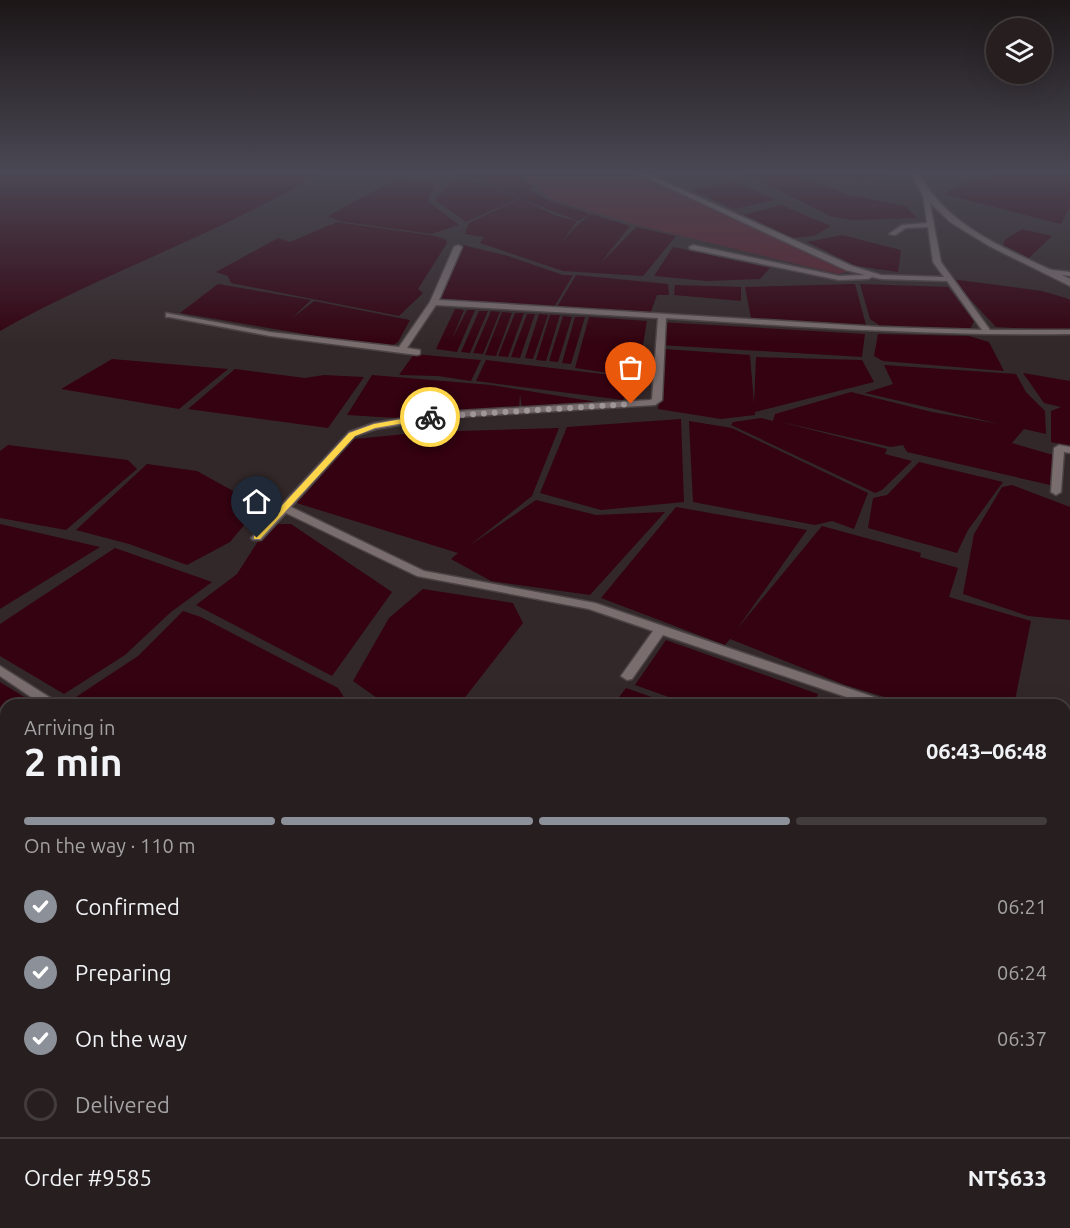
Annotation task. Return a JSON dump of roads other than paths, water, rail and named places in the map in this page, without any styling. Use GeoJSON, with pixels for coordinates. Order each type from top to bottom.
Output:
{"type":"FeatureCollection","features":[{"type":"Feature","properties":{"kind":"street"},"geometry":{"type":"LineString","coordinates":[[970,230],[995,246],[1070,283]]}},
{"type":"Feature","properties":{"kind":"lane"},"geometry":{"type":"LineString","coordinates":[[766,230],[849,268],[881,277]]}},
{"type":"Feature","properties":{"kind":"lane"},"geometry":{"type":"LineString","coordinates":[[893,234],[898,230]]}},
{"type":"Feature","properties":{"kind":"lane"},"geometry":{"type":"LineString","coordinates":[[933,230],[937,262],[988,333]]}},
{"type":"Feature","properties":{"kind":"lane"},"geometry":{"type":"LineString","coordinates":[[401,350],[434,302],[458,247]]}},
{"type":"Feature","properties":{"kind":"lane"},"geometry":{"type":"LineString","coordinates":[[693,247],[839,278],[951,279]]}},
{"type":"Feature","properties":{"kind":"lane"},"geometry":{"type":"LineString","coordinates":[[1047,271],[1070,274]]}},
{"type":"Feature","properties":{"kind":"lane"},"geometry":{"type":"LineString","coordinates":[[434,302],[662,317],[988,333],[1070,332]]}},
{"type":"Feature","properties":{"kind":"lane"},"geometry":{"type":"LineString","coordinates":[[169,315],[270,334],[417,352]]}},
{"type":"Feature","properties":{"kind":"lane"},"geometry":{"type":"LineString","coordinates":[[257,538],[352,434],[374,426],[442,415],[652,403],[657,400],[662,317]]}},
{"type":"Feature","properties":{"kind":"lane"},"geometry":{"type":"LineString","coordinates":[[1056,492],[1059,447],[1070,450]]}},
{"type":"Feature","properties":{"kind":"lane"},"geometry":{"type":"LineString","coordinates":[[284,508],[421,574],[591,606],[866,699]]}},
{"type":"Feature","properties":{"kind":"lane"},"geometry":{"type":"LineString","coordinates":[[627,676],[661,629]]}},
{"type":"Feature","properties":{"kind":"lane"},"geometry":{"type":"LineString","coordinates":[[0,670],[43,699]]}}]}
